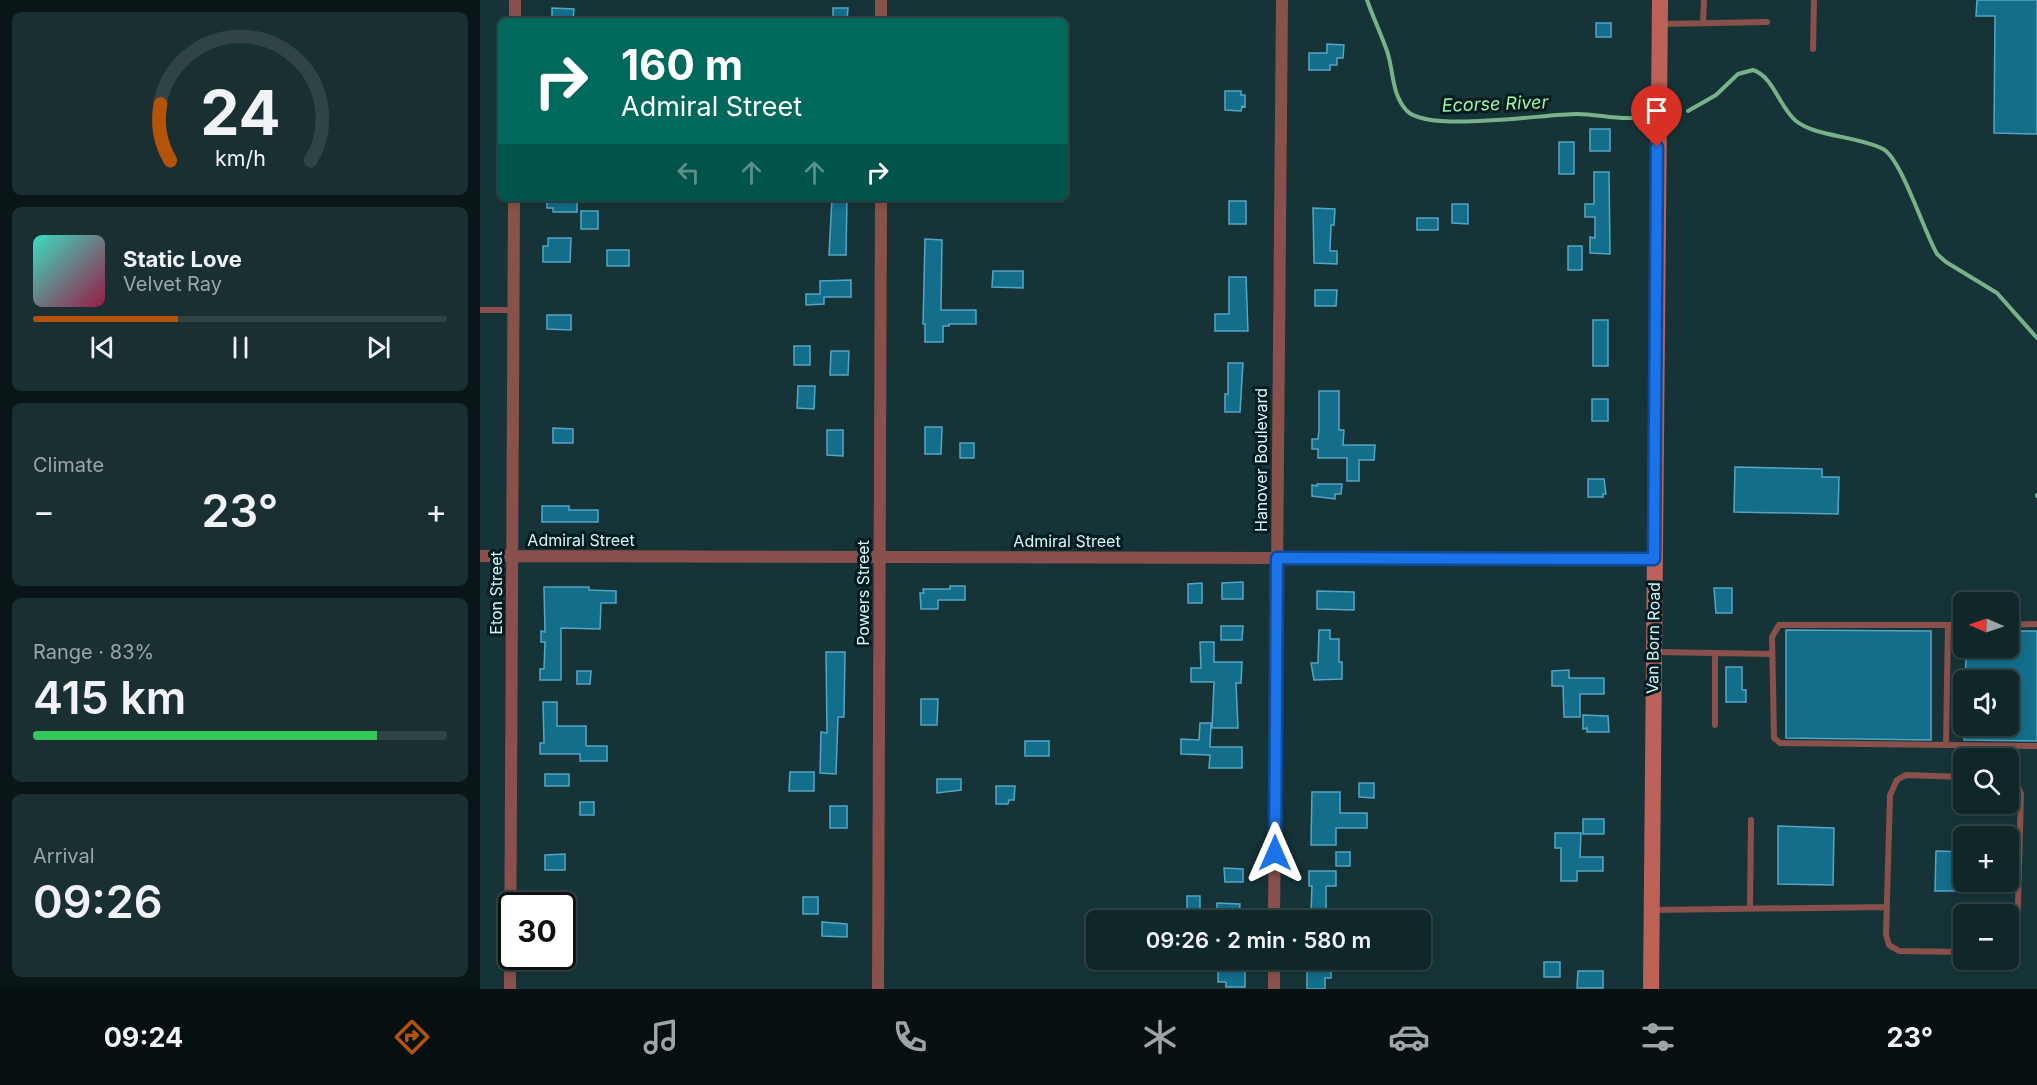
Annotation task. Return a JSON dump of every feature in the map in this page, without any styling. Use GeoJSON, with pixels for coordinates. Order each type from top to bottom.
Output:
{"type":"FeatureCollection","features":[{"type":"Feature","properties":{"kind":"main road","name":"Van Born Road"},"geometry":{"type":"LineString","coordinates":[[1651,989],[1660,0]]}},
{"type":"Feature","properties":{"kind":"street"},"geometry":{"type":"LineString","coordinates":[[515,0],[515,18]]}},
{"type":"Feature","properties":{"kind":"street"},"geometry":{"type":"LineString","coordinates":[[881,0],[881,18]]}},
{"type":"Feature","properties":{"kind":"street","name":"Hanover Boulevard"},"geometry":{"type":"LineString","coordinates":[[1274,910],[1282,0]]}},
{"type":"Feature","properties":{"kind":"street","name":"Eton Street"},"geometry":{"type":"LineString","coordinates":[[510,989],[514,201]]}},
{"type":"Feature","properties":{"kind":"street","name":"Powers Street"},"geometry":{"type":"LineString","coordinates":[[878,989],[881,201]]}},
{"type":"Feature","properties":{"kind":"street","name":"Admiral Street"},"geometry":{"type":"LineString","coordinates":[[480,556],[1654,559]]}},
{"type":"Feature","properties":{"kind":"street"},"geometry":{"type":"LineString","coordinates":[[1274,970],[1274,989]]}},
{"type":"Feature","properties":{"kind":"lane"},"geometry":{"type":"LineString","coordinates":[[1703,22],[1704,0]]}},
{"type":"Feature","properties":{"kind":"lane"},"geometry":{"type":"LineString","coordinates":[[1813,49],[1814,0]]}},
{"type":"Feature","properties":{"kind":"lane"},"geometry":{"type":"LineString","coordinates":[[1659,24],[1767,22]]}},
{"type":"Feature","properties":{"kind":"lane"},"geometry":{"type":"LineString","coordinates":[[480,310],[513,310]]}},
{"type":"Feature","properties":{"kind":"lane"},"geometry":{"type":"LineString","coordinates":[[2019,625],[2037,624]]}},
{"type":"Feature","properties":{"kind":"lane"},"geometry":{"type":"LineString","coordinates":[[1953,626],[1779,625],[1772,637],[1774,738],[1779,743],[2037,746]]}},
{"type":"Feature","properties":{"kind":"lane"},"geometry":{"type":"LineString","coordinates":[[1946,745],[1948,626]]}},
{"type":"Feature","properties":{"kind":"lane"},"geometry":{"type":"LineString","coordinates":[[1653,652],[1772,654]]}},
{"type":"Feature","properties":{"kind":"lane"},"geometry":{"type":"LineString","coordinates":[[1715,653],[1715,725]]}},
{"type":"Feature","properties":{"kind":"lane"},"geometry":{"type":"LineString","coordinates":[[1953,777],[1906,775],[1896,780],[1890,795],[1886,907],[1886,934],[1890,945],[1899,951],[1953,952]]}},
{"type":"Feature","properties":{"kind":"lane"},"geometry":{"type":"LineString","coordinates":[[2018,904],[2021,794],[2019,789]]}},
{"type":"Feature","properties":{"kind":"lane"},"geometry":{"type":"LineString","coordinates":[[1750,908],[1751,820]]}},
{"type":"Feature","properties":{"kind":"lane"},"geometry":{"type":"LineString","coordinates":[[1651,910],[1886,907]]}},
{"type":"Feature","properties":{"kind":"building"},"geometry":{"type":"Polygon","coordinates":[[[1977,0],[2037,0],[2037,134],[1994,133],[1995,16],[1976,16],[1977,0]]]}},
{"type":"Feature","properties":{"kind":"building"},"geometry":{"type":"Polygon","coordinates":[[[552,8],[574,9],[573,18],[552,18],[552,8]]]}},
{"type":"Feature","properties":{"kind":"building"},"geometry":{"type":"Polygon","coordinates":[[[833,8],[848,8],[847,18],[833,18],[833,8]]]}},
{"type":"Feature","properties":{"kind":"building"},"geometry":{"type":"Polygon","coordinates":[[[1596,23],[1611,23],[1611,37],[1596,37],[1596,23]]]}},
{"type":"Feature","properties":{"kind":"building"},"geometry":{"type":"Polygon","coordinates":[[[1327,44],[1344,45],[1343,58],[1337,58],[1337,65],[1330,65],[1330,70],[1309,70],[1309,53],[1327,53],[1327,44]]]}},
{"type":"Feature","properties":{"kind":"building"},"geometry":{"type":"Polygon","coordinates":[[[1225,91],[1241,91],[1241,95],[1245,95],[1245,107],[1242,106],[1241,111],[1225,110],[1225,91]]]}},
{"type":"Feature","properties":{"kind":"building"},"geometry":{"type":"Polygon","coordinates":[[[1590,129],[1610,129],[1610,151],[1590,151],[1590,129]]]}},
{"type":"Feature","properties":{"kind":"building"},"geometry":{"type":"Polygon","coordinates":[[[1559,142],[1574,142],[1574,174],[1559,174],[1559,142]]]}},
{"type":"Feature","properties":{"kind":"building"},"geometry":{"type":"Polygon","coordinates":[[[1594,172],[1609,172],[1610,254],[1590,253],[1590,237],[1595,238],[1595,217],[1585,217],[1585,204],[1594,204],[1594,172]]]}},
{"type":"Feature","properties":{"kind":"building"},"geometry":{"type":"Polygon","coordinates":[[[547,201],[577,201],[577,212],[553,212],[553,208],[547,208],[547,201]]]}},
{"type":"Feature","properties":{"kind":"building"},"geometry":{"type":"Polygon","coordinates":[[[832,201],[847,201],[846,255],[829,255],[832,201]]]}},
{"type":"Feature","properties":{"kind":"building"},"geometry":{"type":"Polygon","coordinates":[[[1229,201],[1246,201],[1246,224],[1229,224],[1229,201]]]}},
{"type":"Feature","properties":{"kind":"building"},"geometry":{"type":"Polygon","coordinates":[[[1452,204],[1468,204],[1468,224],[1452,223],[1452,204]]]}},
{"type":"Feature","properties":{"kind":"building"},"geometry":{"type":"Polygon","coordinates":[[[1313,208],[1335,209],[1334,225],[1331,225],[1330,251],[1337,251],[1337,264],[1314,263],[1313,208]]]}},
{"type":"Feature","properties":{"kind":"building"},"geometry":{"type":"Polygon","coordinates":[[[581,211],[598,211],[598,229],[581,229],[581,211]]]}},
{"type":"Feature","properties":{"kind":"building"},"geometry":{"type":"Polygon","coordinates":[[[1417,218],[1438,218],[1438,230],[1417,230],[1417,218]]]}},
{"type":"Feature","properties":{"kind":"building"},"geometry":{"type":"Polygon","coordinates":[[[548,238],[571,238],[570,262],[543,262],[543,246],[548,246],[548,238]]]}},
{"type":"Feature","properties":{"kind":"building"},"geometry":{"type":"Polygon","coordinates":[[[925,239],[942,240],[941,310],[976,310],[976,324],[943,326],[943,342],[925,342],[925,324],[923,324],[925,239]]]}},
{"type":"Feature","properties":{"kind":"building"},"geometry":{"type":"Polygon","coordinates":[[[1568,246],[1582,246],[1582,270],[1568,270],[1568,246]]]}},
{"type":"Feature","properties":{"kind":"building"},"geometry":{"type":"Polygon","coordinates":[[[607,250],[629,250],[629,266],[607,266],[607,250]]]}},
{"type":"Feature","properties":{"kind":"building"},"geometry":{"type":"Polygon","coordinates":[[[993,271],[1023,271],[1023,288],[992,287],[993,271]]]}},
{"type":"Feature","properties":{"kind":"building"},"geometry":{"type":"Polygon","coordinates":[[[1229,277],[1246,277],[1248,331],[1215,331],[1215,314],[1229,314],[1229,277]]]}},
{"type":"Feature","properties":{"kind":"building"},"geometry":{"type":"Polygon","coordinates":[[[851,280],[851,297],[824,297],[824,304],[806,305],[806,294],[820,294],[820,281],[851,280]]]}},
{"type":"Feature","properties":{"kind":"building"},"geometry":{"type":"Polygon","coordinates":[[[1315,290],[1337,290],[1336,306],[1315,306],[1315,290]]]}},
{"type":"Feature","properties":{"kind":"building"},"geometry":{"type":"Polygon","coordinates":[[[547,315],[571,315],[571,330],[547,329],[547,315]]]}},
{"type":"Feature","properties":{"kind":"building"},"geometry":{"type":"Polygon","coordinates":[[[1593,320],[1608,320],[1608,366],[1593,366],[1593,320]]]}},
{"type":"Feature","properties":{"kind":"building"},"geometry":{"type":"Polygon","coordinates":[[[794,346],[810,346],[810,365],[794,365],[794,346]]]}},
{"type":"Feature","properties":{"kind":"building"},"geometry":{"type":"Polygon","coordinates":[[[831,351],[849,351],[848,375],[830,375],[831,351]]]}},
{"type":"Feature","properties":{"kind":"building"},"geometry":{"type":"Polygon","coordinates":[[[1228,363],[1243,363],[1240,412],[1225,412],[1225,394],[1228,394],[1228,363]]]}},
{"type":"Feature","properties":{"kind":"building"},"geometry":{"type":"Polygon","coordinates":[[[798,386],[815,386],[814,409],[797,408],[798,386]]]}},
{"type":"Feature","properties":{"kind":"building"},"geometry":{"type":"Polygon","coordinates":[[[1319,391],[1339,391],[1339,430],[1344,430],[1343,445],[1375,445],[1374,460],[1359,460],[1359,481],[1347,481],[1347,458],[1318,458],[1318,449],[1312,449],[1312,439],[1318,439],[1319,391]]]}},
{"type":"Feature","properties":{"kind":"building"},"geometry":{"type":"Polygon","coordinates":[[[1592,399],[1608,399],[1608,421],[1592,421],[1592,399]]]}},
{"type":"Feature","properties":{"kind":"building"},"geometry":{"type":"Polygon","coordinates":[[[925,427],[942,427],[941,454],[925,454],[925,427]]]}},
{"type":"Feature","properties":{"kind":"building"},"geometry":{"type":"Polygon","coordinates":[[[553,428],[573,429],[573,443],[553,443],[553,428]]]}},
{"type":"Feature","properties":{"kind":"building"},"geometry":{"type":"Polygon","coordinates":[[[827,430],[843,430],[843,456],[827,455],[827,430]]]}},
{"type":"Feature","properties":{"kind":"building"},"geometry":{"type":"Polygon","coordinates":[[[960,443],[974,443],[974,458],[960,458],[960,443]]]}},
{"type":"Feature","properties":{"kind":"building"},"geometry":{"type":"Polygon","coordinates":[[[1735,467],[1822,469],[1822,477],[1839,477],[1838,514],[1734,512],[1735,467]]]}},
{"type":"Feature","properties":{"kind":"building"},"geometry":{"type":"Polygon","coordinates":[[[1588,479],[1604,479],[1606,494],[1603,494],[1603,497],[1588,497],[1588,479]]]}},
{"type":"Feature","properties":{"kind":"building"},"geometry":{"type":"Polygon","coordinates":[[[1317,484],[1342,484],[1341,494],[1335,494],[1335,499],[1312,496],[1312,485],[1317,486],[1317,484]]]}},
{"type":"Feature","properties":{"kind":"building"},"geometry":{"type":"Polygon","coordinates":[[[542,506],[569,506],[569,510],[598,510],[598,522],[542,522],[542,506]]]}},
{"type":"Feature","properties":{"kind":"building"},"geometry":{"type":"Polygon","coordinates":[[[1243,582],[1243,599],[1222,599],[1222,583],[1243,582]]]}},
{"type":"Feature","properties":{"kind":"building"},"geometry":{"type":"Polygon","coordinates":[[[1202,583],[1202,603],[1188,603],[1188,584],[1202,583]]]}},
{"type":"Feature","properties":{"kind":"building"},"geometry":{"type":"Polygon","coordinates":[[[950,586],[965,586],[965,600],[938,600],[938,609],[921,609],[920,593],[924,593],[923,589],[950,589],[950,586]]]}},
{"type":"Feature","properties":{"kind":"building"},"geometry":{"type":"Polygon","coordinates":[[[544,587],[589,587],[589,590],[616,591],[616,603],[601,603],[600,629],[561,628],[561,680],[540,680],[540,669],[544,669],[545,642],[541,642],[541,631],[545,632],[544,587]]]}},
{"type":"Feature","properties":{"kind":"building"},"geometry":{"type":"Polygon","coordinates":[[[1714,588],[1732,588],[1732,613],[1716,613],[1714,588]]]}},
{"type":"Feature","properties":{"kind":"building"},"geometry":{"type":"Polygon","coordinates":[[[1317,591],[1354,592],[1354,610],[1317,609],[1317,591]]]}},
{"type":"Feature","properties":{"kind":"building"},"geometry":{"type":"Polygon","coordinates":[[[1221,626],[1243,626],[1242,640],[1221,640],[1221,626]]]}},
{"type":"Feature","properties":{"kind":"building"},"geometry":{"type":"Polygon","coordinates":[[[1319,630],[1330,630],[1330,639],[1339,639],[1342,679],[1314,680],[1311,663],[1318,663],[1319,630]]]}},
{"type":"Feature","properties":{"kind":"building"},"geometry":{"type":"Polygon","coordinates":[[[1786,630],[1931,631],[1931,740],[1786,738],[1786,630]]]}},
{"type":"Feature","properties":{"kind":"building"},"geometry":{"type":"Polygon","coordinates":[[[2019,631],[2037,631],[2037,741],[1964,740],[1964,736],[2019,736],[2019,670],[1965,670],[1966,659],[2019,658],[2019,631]]]}},
{"type":"Feature","properties":{"kind":"building"},"geometry":{"type":"Polygon","coordinates":[[[1200,642],[1214,642],[1214,662],[1242,662],[1241,683],[1236,683],[1238,728],[1212,728],[1214,682],[1191,682],[1191,668],[1201,668],[1200,642]]]}},
{"type":"Feature","properties":{"kind":"building"},"geometry":{"type":"Polygon","coordinates":[[[826,652],[845,652],[844,717],[838,717],[836,774],[820,773],[821,732],[827,733],[826,652]]]}},
{"type":"Feature","properties":{"kind":"building"},"geometry":{"type":"Polygon","coordinates":[[[1726,667],[1742,667],[1742,690],[1746,690],[1746,702],[1726,702],[1726,667]]]}},
{"type":"Feature","properties":{"kind":"building"},"geometry":{"type":"Polygon","coordinates":[[[1569,670],[1569,678],[1604,678],[1604,694],[1580,694],[1580,717],[1564,717],[1563,686],[1552,686],[1552,671],[1569,670]]]}},
{"type":"Feature","properties":{"kind":"building"},"geometry":{"type":"Polygon","coordinates":[[[577,671],[591,671],[590,684],[577,684],[577,671]]]}},
{"type":"Feature","properties":{"kind":"building"},"geometry":{"type":"Polygon","coordinates":[[[921,699],[938,699],[937,725],[921,725],[921,699]]]}},
{"type":"Feature","properties":{"kind":"building"},"geometry":{"type":"Polygon","coordinates":[[[543,702],[557,702],[557,726],[586,726],[586,746],[607,746],[607,761],[580,761],[580,754],[540,754],[540,743],[544,743],[543,702]]]}},
{"type":"Feature","properties":{"kind":"building"},"geometry":{"type":"Polygon","coordinates":[[[1583,715],[1608,716],[1609,732],[1587,732],[1587,728],[1583,729],[1583,715]]]}},
{"type":"Feature","properties":{"kind":"building"},"geometry":{"type":"Polygon","coordinates":[[[1200,723],[1211,723],[1210,747],[1242,747],[1242,768],[1209,768],[1210,755],[1181,754],[1181,739],[1199,740],[1200,723]]]}},
{"type":"Feature","properties":{"kind":"building"},"geometry":{"type":"Polygon","coordinates":[[[1025,741],[1049,741],[1049,756],[1025,756],[1025,741]]]}},
{"type":"Feature","properties":{"kind":"building"},"geometry":{"type":"Polygon","coordinates":[[[790,772],[814,772],[814,791],[789,791],[790,772]]]}},
{"type":"Feature","properties":{"kind":"building"},"geometry":{"type":"Polygon","coordinates":[[[545,774],[569,774],[569,786],[545,786],[545,774]]]}},
{"type":"Feature","properties":{"kind":"building"},"geometry":{"type":"Polygon","coordinates":[[[937,779],[961,779],[961,790],[937,793],[937,779]]]}},
{"type":"Feature","properties":{"kind":"building"},"geometry":{"type":"Polygon","coordinates":[[[1359,783],[1374,783],[1374,798],[1359,797],[1359,783]]]}},
{"type":"Feature","properties":{"kind":"building"},"geometry":{"type":"Polygon","coordinates":[[[996,786],[1015,786],[1014,800],[1009,800],[1008,804],[996,804],[996,786]]]}},
{"type":"Feature","properties":{"kind":"building"},"geometry":{"type":"Polygon","coordinates":[[[1312,792],[1340,792],[1340,813],[1367,813],[1367,828],[1336,828],[1336,845],[1311,845],[1312,792]]]}},
{"type":"Feature","properties":{"kind":"building"},"geometry":{"type":"Polygon","coordinates":[[[580,802],[594,802],[594,815],[580,815],[580,802]]]}},
{"type":"Feature","properties":{"kind":"building"},"geometry":{"type":"Polygon","coordinates":[[[830,806],[847,806],[847,828],[830,828],[830,806]]]}},
{"type":"Feature","properties":{"kind":"building"},"geometry":{"type":"Polygon","coordinates":[[[1583,819],[1604,819],[1604,834],[1583,834],[1583,819]]]}},
{"type":"Feature","properties":{"kind":"building"},"geometry":{"type":"Polygon","coordinates":[[[1778,826],[1834,828],[1833,885],[1778,884],[1778,826]]]}},
{"type":"Feature","properties":{"kind":"building"},"geometry":{"type":"Polygon","coordinates":[[[1555,833],[1581,833],[1580,857],[1603,857],[1603,871],[1577,871],[1577,881],[1561,881],[1561,848],[1555,848],[1555,833]]]}},
{"type":"Feature","properties":{"kind":"building"},"geometry":{"type":"Polygon","coordinates":[[[1936,851],[1953,852],[1953,891],[1935,891],[1936,851]]]}},
{"type":"Feature","properties":{"kind":"building"},"geometry":{"type":"Polygon","coordinates":[[[1336,852],[1350,852],[1350,866],[1336,866],[1336,852]]]}},
{"type":"Feature","properties":{"kind":"building"},"geometry":{"type":"Polygon","coordinates":[[[565,854],[565,870],[545,870],[545,855],[565,854]]]}},
{"type":"Feature","properties":{"kind":"building"},"geometry":{"type":"Polygon","coordinates":[[[1224,868],[1243,869],[1243,882],[1225,882],[1224,868]]]}},
{"type":"Feature","properties":{"kind":"building"},"geometry":{"type":"Polygon","coordinates":[[[1309,871],[1336,871],[1336,886],[1326,886],[1326,910],[1311,910],[1312,886],[1309,886],[1309,871]]]}},
{"type":"Feature","properties":{"kind":"building"},"geometry":{"type":"Polygon","coordinates":[[[1187,896],[1200,896],[1200,909],[1187,909],[1187,896]]]}},
{"type":"Feature","properties":{"kind":"building"},"geometry":{"type":"Polygon","coordinates":[[[803,897],[818,897],[818,914],[803,914],[803,897]]]}},
{"type":"Feature","properties":{"kind":"building"},"geometry":{"type":"Polygon","coordinates":[[[1217,903],[1240,904],[1240,910],[1217,910],[1217,903]]]}},
{"type":"Feature","properties":{"kind":"building"},"geometry":{"type":"Polygon","coordinates":[[[822,922],[847,924],[847,937],[822,936],[822,922]]]}},
{"type":"Feature","properties":{"kind":"building"},"geometry":{"type":"Polygon","coordinates":[[[1544,962],[1560,962],[1560,977],[1544,977],[1544,962]]]}},
{"type":"Feature","properties":{"kind":"building"},"geometry":{"type":"Polygon","coordinates":[[[1218,970],[1245,970],[1245,987],[1226,987],[1226,982],[1218,982],[1218,970]]]}},
{"type":"Feature","properties":{"kind":"building"},"geometry":{"type":"Polygon","coordinates":[[[1307,970],[1331,970],[1331,978],[1325,978],[1325,989],[1307,989],[1307,970]]]}},
{"type":"Feature","properties":{"kind":"building"},"geometry":{"type":"Polygon","coordinates":[[[1578,971],[1603,971],[1603,988],[1577,988],[1578,971]]]}},
{"type":"Feature","properties":{"kind":"waterway","name":"Ecorse River"},"geometry":{"type":"LineString","coordinates":[[1367,0],[1387,51],[1398,97],[1407,111],[1419,117],[1461,122],[1577,114],[1632,118]]}},
{"type":"Feature","properties":{"kind":"waterway","name":"Ecorse River"},"geometry":{"type":"LineString","coordinates":[[1688,111],[1716,95],[1738,74],[1753,70],[1766,79],[1790,115],[1804,126],[1862,141],[1883,149],[1890,155],[1905,180],[1937,254],[1946,262],[1997,293],[2037,338]]}},
{"type":"Feature","properties":{"kind":"route"},"geometry":{"type":"LineString","coordinates":[[1275,853],[1277,558],[1654,559],[1657,147]]}}]}
